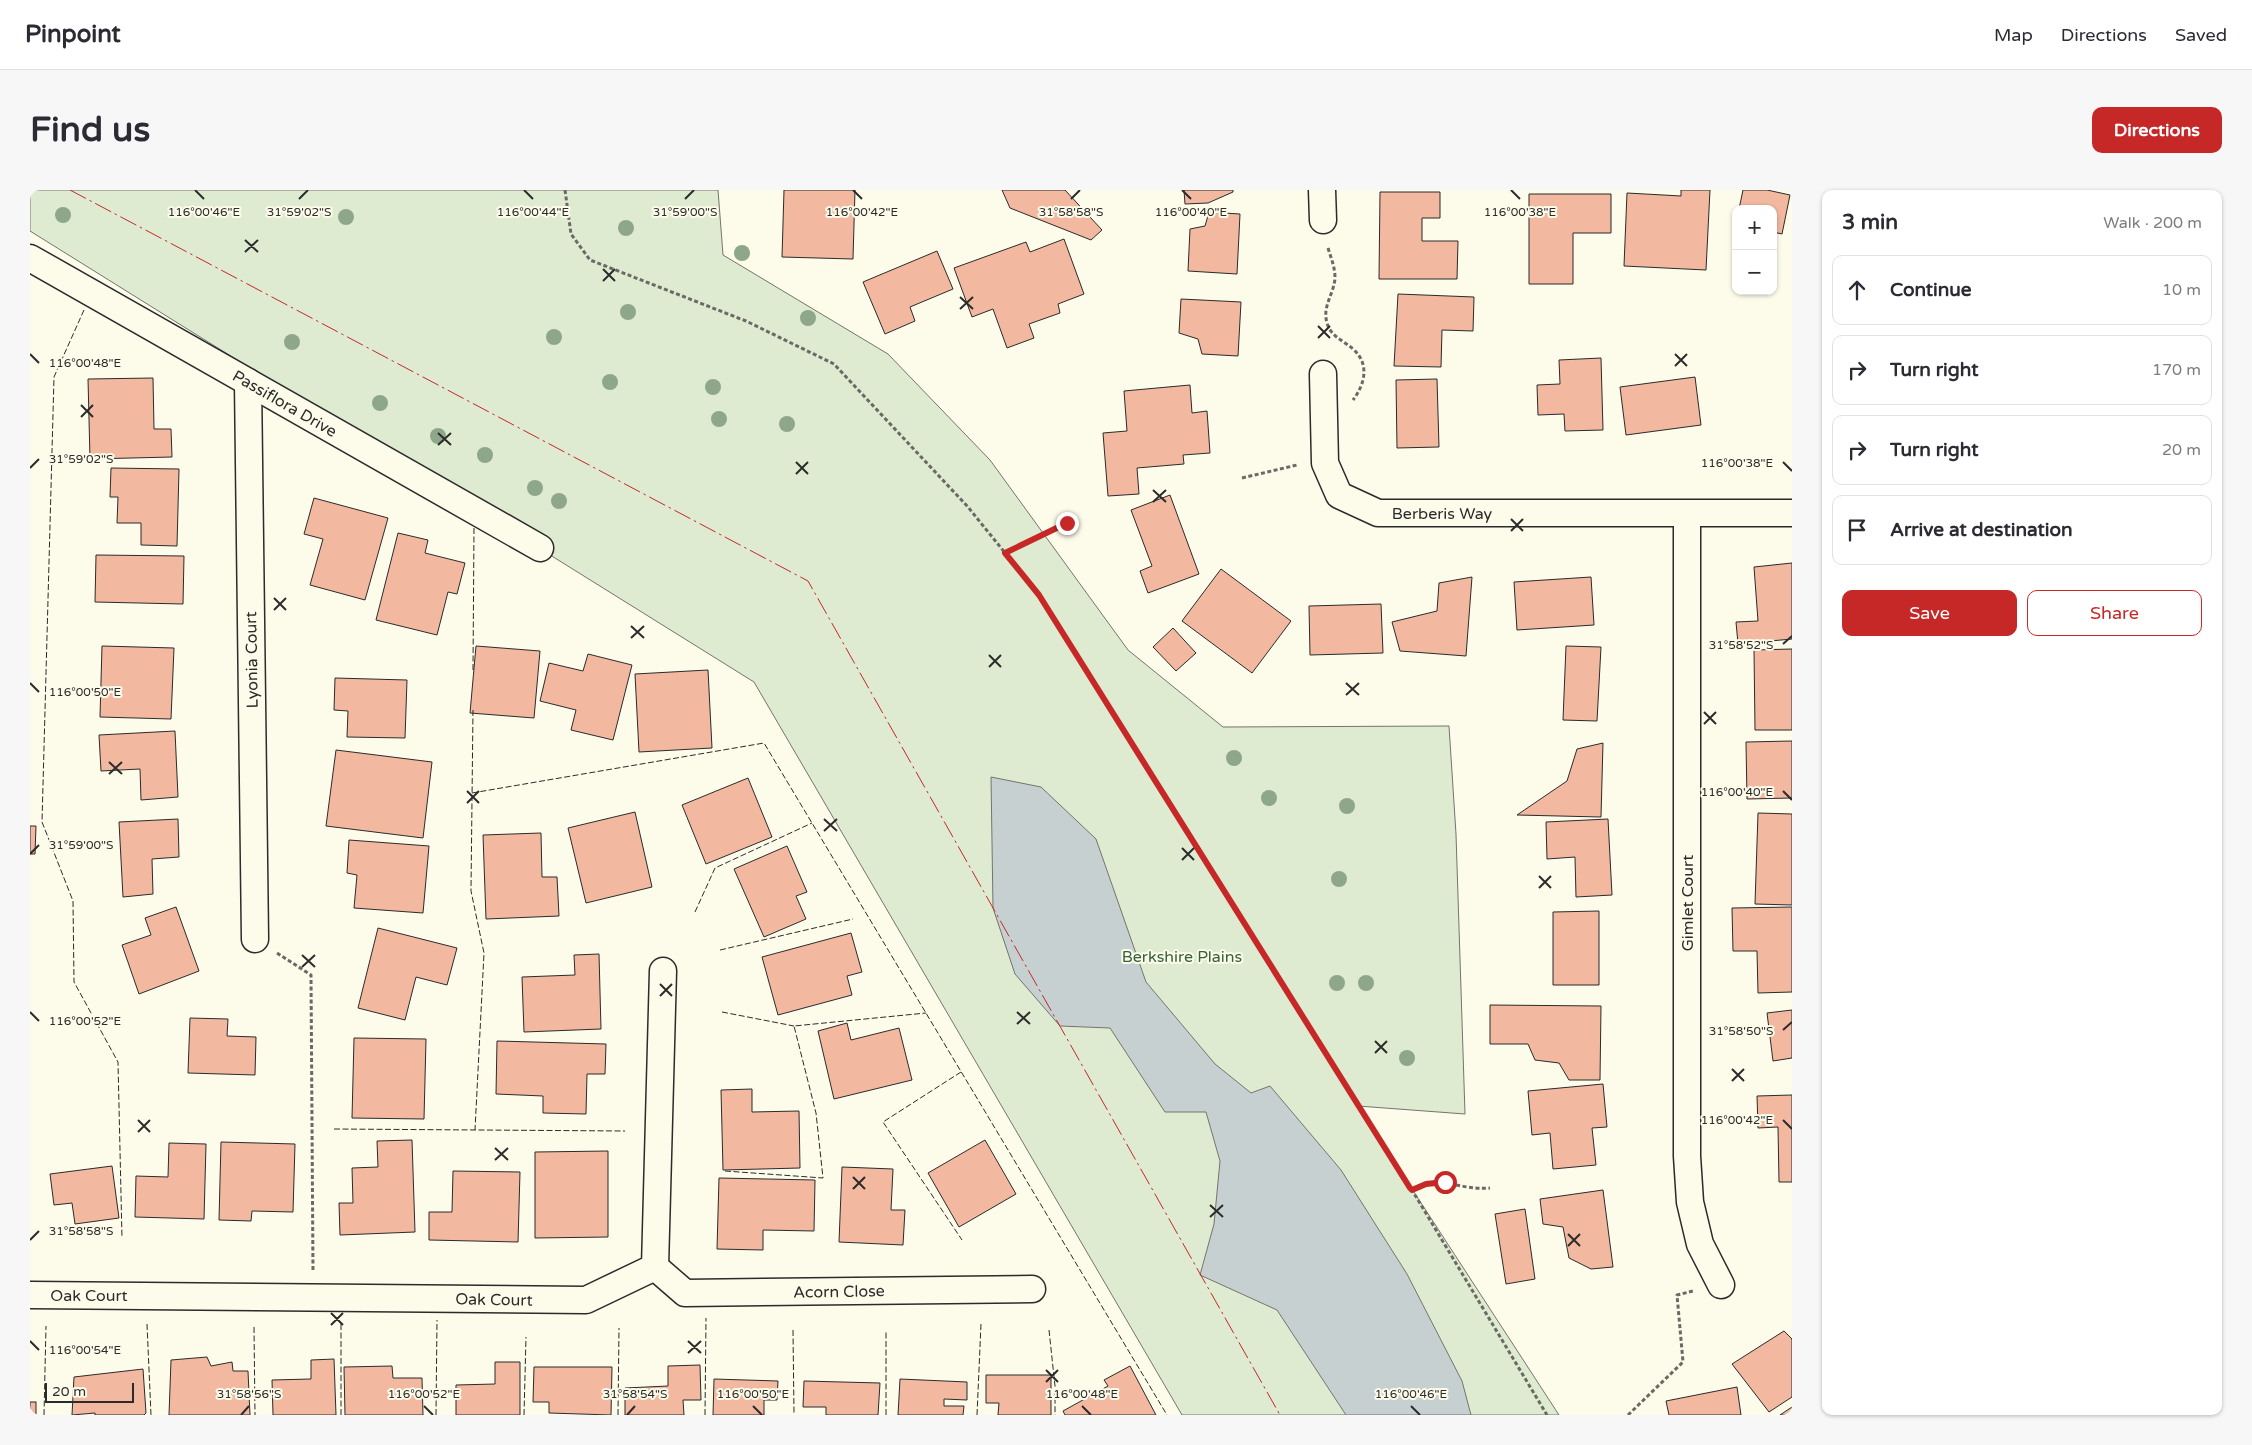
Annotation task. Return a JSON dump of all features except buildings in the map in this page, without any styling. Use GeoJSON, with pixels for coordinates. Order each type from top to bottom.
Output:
{"type":"FeatureCollection","features":[{"type":"Feature","properties":{"kind":"street"},"geometry":{"type":"LineString","coordinates":[[1322,190],[1323,220]]}},
{"type":"Feature","properties":{"kind":"street","name":"Passiflora Drive"},"geometry":{"type":"LineString","coordinates":[[30,258],[540,548]]}},
{"type":"Feature","properties":{"kind":"street","name":"Berberis Way"},"geometry":{"type":"LineString","coordinates":[[1323,374],[1325,463],[1340,495],[1378,513],[1792,513]]}},
{"type":"Feature","properties":{"kind":"street","name":"Lyonia Court"},"geometry":{"type":"LineString","coordinates":[[248,382],[255,939]]}},
{"type":"Feature","properties":{"kind":"street","name":"Gimlet Court"},"geometry":{"type":"LineString","coordinates":[[1687,514],[1687,1156],[1690,1202],[1700,1244],[1720,1285]]}},
{"type":"Feature","properties":{"kind":"street"},"geometry":{"type":"LineString","coordinates":[[655,1267],[663,971]]}},
{"type":"Feature","properties":{"kind":"street","name":"Oak Court"},"geometry":{"type":"LineString","coordinates":[[30,1295],[586,1300],[655,1267]]}},
{"type":"Feature","properties":{"kind":"street","name":"Acorn Close"},"geometry":{"type":"LineString","coordinates":[[655,1267],[685,1293],[1032,1289]]}},
{"type":"Feature","properties":{"kind":"path"},"geometry":{"type":"LineString","coordinates":[[565,190],[571,234],[590,260],[746,321],[834,364],[968,507],[1039,595],[1412,1190],[1546,1415]]}},
{"type":"Feature","properties":{"kind":"path"},"geometry":{"type":"LineString","coordinates":[[1323,220],[1334,265],[1335,279],[1333,291],[1327,303],[1327,322],[1330,331],[1337,339],[1354,350],[1361,358],[1364,369],[1364,381],[1352,402]]}},
{"type":"Feature","properties":{"kind":"path"},"geometry":{"type":"LineString","coordinates":[[1242,478],[1299,464],[1325,463]]}},
{"type":"Feature","properties":{"kind":"path"},"geometry":{"type":"LineString","coordinates":[[1005,553],[1067,523]]}},
{"type":"Feature","properties":{"kind":"path"},"geometry":{"type":"LineString","coordinates":[[255,939],[311,975],[313,1297]]}},
{"type":"Feature","properties":{"kind":"path"},"geometry":{"type":"LineString","coordinates":[[1412,1190],[1426,1184],[1445,1182],[1477,1189],[1490,1188]]}},
{"type":"Feature","properties":{"kind":"path"},"geometry":{"type":"LineString","coordinates":[[1628,1415],[1683,1362],[1677,1295],[1720,1285]]}},
{"type":"Feature","properties":{"kind":"green space","name":"Berkshire Plains"},"geometry":{"type":"Polygon","coordinates":[[[30,190],[718,190],[723,255],[888,354],[990,460],[1128,650],[1223,727],[1449,726],[1456,834],[1465,1114],[1358,1106],[1559,1415],[1182,1415],[754,682],[30,231],[30,190]]]}},
{"type":"Feature","properties":{"kind":"shaded area"},"geometry":{"type":"Polygon","coordinates":[[[991,777],[1041,787],[1096,839],[1146,982],[1215,1064],[1251,1093],[1270,1086],[1341,1170],[1407,1274],[1462,1381],[1471,1415],[1346,1415],[1277,1310],[1200,1275],[1214,1224],[1220,1161],[1206,1112],[1165,1112],[1110,1028],[1060,1026],[1015,974],[993,908],[991,777]]]}},
{"type":"Feature","properties":{"kind":"fence"},"geometry":{"type":"LineString","coordinates":[[84,310],[54,377],[42,822],[73,901],[74,982],[118,1062],[122,1238]]}},
{"type":"Feature","properties":{"kind":"fence"},"geometry":{"type":"LineString","coordinates":[[473,670],[474,527]]}},
{"type":"Feature","properties":{"kind":"fence"},"geometry":{"type":"LineString","coordinates":[[473,710],[471,891],[484,953],[475,1130]]}},
{"type":"Feature","properties":{"kind":"fence"},"geometry":{"type":"LineString","coordinates":[[472,793],[764,743],[1167,1415]]}},
{"type":"Feature","properties":{"kind":"fence"},"geometry":{"type":"LineString","coordinates":[[695,912],[715,868],[812,823]]}},
{"type":"Feature","properties":{"kind":"fence"},"geometry":{"type":"LineString","coordinates":[[720,950],[853,919]]}},
{"type":"Feature","properties":{"kind":"fence"},"geometry":{"type":"LineString","coordinates":[[722,1012],[794,1026]]}},
{"type":"Feature","properties":{"kind":"fence"},"geometry":{"type":"LineString","coordinates":[[725,1171],[823,1178],[816,1113],[794,1026],[926,1013]]}},
{"type":"Feature","properties":{"kind":"fence"},"geometry":{"type":"LineString","coordinates":[[961,1072],[883,1122],[962,1240]]}},
{"type":"Feature","properties":{"kind":"fence"},"geometry":{"type":"LineString","coordinates":[[334,1129],[625,1131]]}},
{"type":"Feature","properties":{"kind":"fence"},"geometry":{"type":"LineString","coordinates":[[705,1415],[706,1318]]}},
{"type":"Feature","properties":{"kind":"fence"},"geometry":{"type":"LineString","coordinates":[[436,1415],[437,1320]]}},
{"type":"Feature","properties":{"kind":"fence"},"geometry":{"type":"LineString","coordinates":[[147,1324],[151,1415]]}},
{"type":"Feature","properties":{"kind":"fence"},"geometry":{"type":"LineString","coordinates":[[341,1324],[341,1415]]}},
{"type":"Feature","properties":{"kind":"fence"},"geometry":{"type":"LineString","coordinates":[[977,1415],[981,1324]]}},
{"type":"Feature","properties":{"kind":"fence"},"geometry":{"type":"LineString","coordinates":[[44,1415],[46,1326]]}},
{"type":"Feature","properties":{"kind":"fence"},"geometry":{"type":"LineString","coordinates":[[254,1327],[255,1415]]}},
{"type":"Feature","properties":{"kind":"fence"},"geometry":{"type":"LineString","coordinates":[[618,1415],[619,1328]]}},
{"type":"Feature","properties":{"kind":"fence"},"geometry":{"type":"LineString","coordinates":[[793,1330],[794,1415]]}},
{"type":"Feature","properties":{"kind":"fence"},"geometry":{"type":"LineString","coordinates":[[1049,1330],[1055,1386],[1055,1415]]}},
{"type":"Feature","properties":{"kind":"fence"},"geometry":{"type":"LineString","coordinates":[[886,1332],[886,1415]]}},
{"type":"Feature","properties":{"kind":"fence"},"geometry":{"type":"LineString","coordinates":[[524,1415],[526,1337]]}},
{"type":"Feature","properties":{"kind":"power"},"geometry":{"type":"LineString","coordinates":[[70,190],[808,581],[1280,1415]]}},
{"type":"Feature","properties":{"kind":"route"},"geometry":{"type":"LineString","coordinates":[[1067,523],[1005,553],[1039,595],[1410,1188],[1412,1190],[1426,1184],[1445,1182]]}}]}
